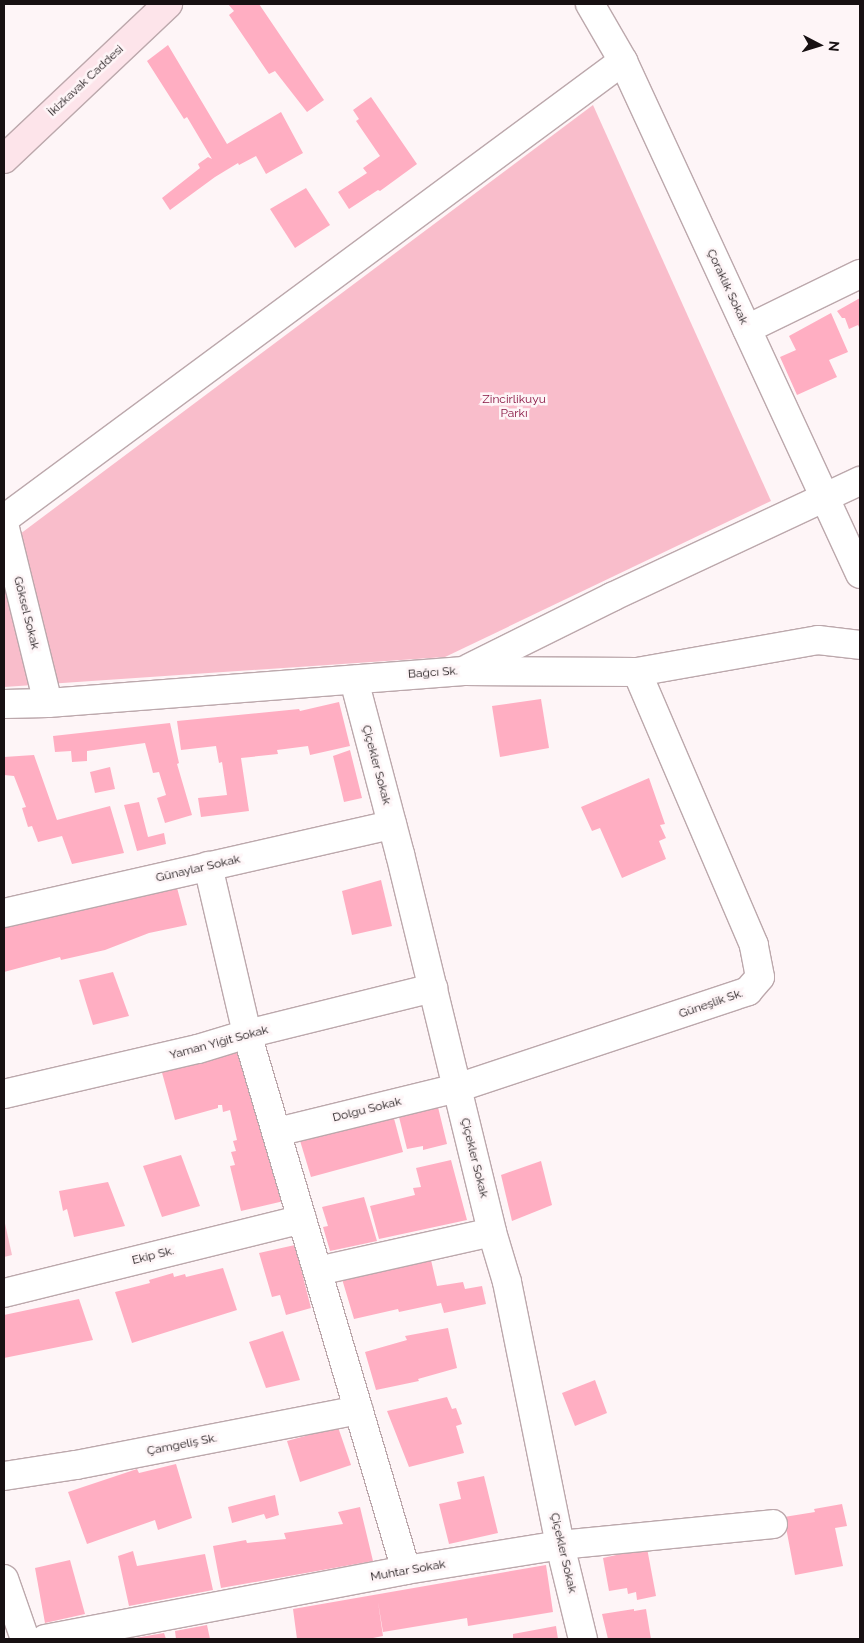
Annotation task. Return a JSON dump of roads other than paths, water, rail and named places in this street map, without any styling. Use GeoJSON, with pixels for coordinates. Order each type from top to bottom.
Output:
{"type":"FeatureCollection","features":[{"type":"Feature","properties":{"kind":"street","name":"İkizkavak Caddesi"},"geometry":{"type":"LineString","coordinates":[[4,159],[168,4]]}},
{"type":"Feature","properties":{"kind":"street","name":"Çoraklık Sokak"},"geometry":{"type":"LineString","coordinates":[[590,4],[624,61],[860,574]]}},
{"type":"Feature","properties":{"kind":"street"},"geometry":{"type":"LineString","coordinates":[[4,519],[624,61]]}},
{"type":"Feature","properties":{"kind":"street"},"geometry":{"type":"LineString","coordinates":[[747,329],[860,274]]}},
{"type":"Feature","properties":{"kind":"street"},"geometry":{"type":"LineString","coordinates":[[464,671],[860,481]]}},
{"type":"Feature","properties":{"kind":"street","name":"Göksel Sokak"},"geometry":{"type":"LineString","coordinates":[[4,524],[48,703]]}},
{"type":"Feature","properties":{"kind":"street","name":"Bağcı Sk."},"geometry":{"type":"LineString","coordinates":[[4,704],[48,703],[464,671],[637,672],[818,640],[860,645]]}},
{"type":"Feature","properties":{"kind":"street","name":"Güneşlik Sk."},"geometry":{"type":"LineString","coordinates":[[457,1088],[748,991],[760,977],[754,945],[637,672]]}},
{"type":"Feature","properties":{"kind":"street","name":"Çiçekler Sokak"},"geometry":{"type":"LineString","coordinates":[[354,680],[392,824],[492,1232],[507,1282],[560,1546],[583,1639]]}},
{"type":"Feature","properties":{"kind":"street","name":"Günaylar Sokak"},"geometry":{"type":"LineString","coordinates":[[4,913],[392,824]]}},
{"type":"Feature","properties":{"kind":"street"},"geometry":{"type":"LineString","coordinates":[[208,866],[247,1034],[406,1570]]}},
{"type":"Feature","properties":{"kind":"street","name":"Yaman Yiğit Sokak"},"geometry":{"type":"LineString","coordinates":[[4,1094],[198,1049],[247,1034],[433,988]]}},
{"type":"Feature","properties":{"kind":"street","name":"Dolgu Sokak"},"geometry":{"type":"LineString","coordinates":[[277,1132],[457,1088]]}},
{"type":"Feature","properties":{"kind":"street","name":"Ekip Sk."},"geometry":{"type":"LineString","coordinates":[[4,1293],[302,1219]]}},
{"type":"Feature","properties":{"kind":"street"},"geometry":{"type":"LineString","coordinates":[[318,1271],[492,1232]]}},
{"type":"Feature","properties":{"kind":"street","name":"Çamgeliş Sk."},"geometry":{"type":"LineString","coordinates":[[4,1476],[76,1465],[359,1410]]}},
{"type":"Feature","properties":{"kind":"street","name":"Muhtar Sokak"},"geometry":{"type":"LineString","coordinates":[[45,1639],[406,1570],[560,1546],[774,1524]]}},
{"type":"Feature","properties":{"kind":"street"},"geometry":{"type":"LineString","coordinates":[[4,1579],[24,1639]]}},
{"type":"Feature","properties":{"kind":"park label","name":"Zincirlikuyu Parkı"},"geometry":{"type":"Point","coordinates":[514,407]}}]}
